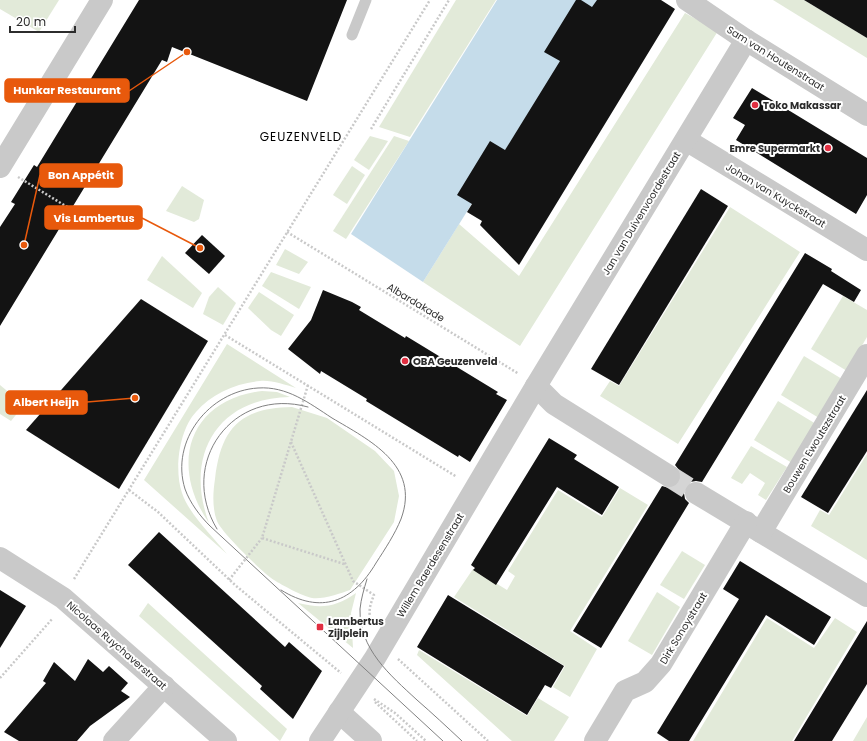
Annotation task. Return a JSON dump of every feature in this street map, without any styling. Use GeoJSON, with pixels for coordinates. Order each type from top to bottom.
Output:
{"type":"FeatureCollection","features":[{"type":"Feature","properties":{"kind":"street"},"geometry":{"type":"LineString","coordinates":[[3,156],[102,0]]}},
{"type":"Feature","properties":{"kind":"street","name":"Sam van Houtenstraat"},"geometry":{"type":"LineString","coordinates":[[699,3],[746,40],[867,115]]}},
{"type":"Feature","properties":{"kind":"street","name":"Jan van Duivenvoordestraat"},"geometry":{"type":"LineString","coordinates":[[536,386],[746,40]]}},
{"type":"Feature","properties":{"kind":"street","name":"Johan van Kuyckstraat"},"geometry":{"type":"LineString","coordinates":[[686,140],[867,250]]}},
{"type":"Feature","properties":{"kind":"street","name":"Bouwen Ewoutszstraat"},"geometry":{"type":"LineString","coordinates":[[753,527],[867,356]]}},
{"type":"Feature","properties":{"kind":"street"},"geometry":{"type":"LineString","coordinates":[[536,386],[554,404],[669,476]]}},
{"type":"Feature","properties":{"kind":"street","name":"Willem Baerdesenstraat"},"geometry":{"type":"LineString","coordinates":[[320,741],[357,687],[383,645],[536,386]]}},
{"type":"Feature","properties":{"kind":"street"},"geometry":{"type":"LineString","coordinates":[[696,493],[867,596]]}},
{"type":"Feature","properties":{"kind":"street","name":"Dirk Sonoystraat"},"geometry":{"type":"LineString","coordinates":[[595,741],[625,691],[645,682],[661,664],[753,527]]}},
{"type":"Feature","properties":{"kind":"street","name":"Nicolaas Ruychaverstraat"},"geometry":{"type":"LineString","coordinates":[[0,558],[63,598],[226,741]]}},
{"type":"Feature","properties":{"kind":"street"},"geometry":{"type":"LineString","coordinates":[[114,741],[164,686]]}},
{"type":"Feature","properties":{"kind":"street"},"geometry":{"type":"LineString","coordinates":[[339,712],[371,741]]}},
{"type":"Feature","properties":{"kind":"lane"},"geometry":{"type":"LineString","coordinates":[[352,35],[366,0]]}},
{"type":"Feature","properties":{"kind":"path"},"geometry":{"type":"LineString","coordinates":[[0,678],[56,615],[63,598],[430,0]]}},
{"type":"Feature","properties":{"kind":"path"},"geometry":{"type":"LineString","coordinates":[[371,129],[449,0]]}},
{"type":"Feature","properties":{"kind":"path"},"geometry":{"type":"LineString","coordinates":[[3,156],[82,216]]}},
{"type":"Feature","properties":{"kind":"path","name":"Albardakade"},"geometry":{"type":"LineString","coordinates":[[287,232],[526,378],[536,386]]}},
{"type":"Feature","properties":{"kind":"path"},"geometry":{"type":"LineString","coordinates":[[225,335],[476,488]]}},
{"type":"Feature","properties":{"kind":"path"},"geometry":{"type":"LineString","coordinates":[[229,580],[262,538],[308,385]]}},
{"type":"Feature","properties":{"kind":"path"},"geometry":{"type":"LineString","coordinates":[[291,442],[353,580],[374,595],[369,606],[369,615],[374,630],[383,645],[488,741]]}},
{"type":"Feature","properties":{"kind":"path"},"geometry":{"type":"LineString","coordinates":[[129,490],[158,512],[229,580],[357,687]]}},
{"type":"Feature","properties":{"kind":"path"},"geometry":{"type":"LineString","coordinates":[[262,538],[345,564]]}},
{"type":"Feature","properties":{"kind":"path"},"geometry":{"type":"LineString","coordinates":[[417,741],[370,697],[394,713],[426,741]]}},
{"type":"Feature","properties":{"kind":"green space"},"geometry":{"type":"Polygon","coordinates":[[[0,0],[59,0],[39,32],[0,9],[0,0]]]}},
{"type":"Feature","properties":{"kind":"green space"},"geometry":{"type":"Polygon","coordinates":[[[456,0],[496,0],[410,137],[379,127],[456,0]]]}},
{"type":"Feature","properties":{"kind":"green space"},"geometry":{"type":"Polygon","coordinates":[[[773,0],[804,0],[867,38],[867,58],[773,0]]]}},
{"type":"Feature","properties":{"kind":"green space"},"geometry":{"type":"Polygon","coordinates":[[[685,13],[718,31],[520,346],[423,282],[459,224],[519,276],[685,13]]]}},
{"type":"Feature","properties":{"kind":"green space"},"geometry":{"type":"Polygon","coordinates":[[[370,136],[388,141],[369,170],[354,160],[370,136]]]}},
{"type":"Feature","properties":{"kind":"green space"},"geometry":{"type":"Polygon","coordinates":[[[394,136],[409,141],[346,239],[333,231],[394,136]]]}},
{"type":"Feature","properties":{"kind":"green space"},"geometry":{"type":"Polygon","coordinates":[[[352,166],[365,175],[347,204],[333,195],[352,166]]]}},
{"type":"Feature","properties":{"kind":"green space"},"geometry":{"type":"Polygon","coordinates":[[[182,186],[204,200],[199,219],[194,222],[166,211],[182,186]]]}},
{"type":"Feature","properties":{"kind":"green space"},"geometry":{"type":"Polygon","coordinates":[[[730,207],[800,252],[678,444],[600,396],[610,381],[619,386],[730,207]]]}},
{"type":"Feature","properties":{"kind":"green space"},"geometry":{"type":"Polygon","coordinates":[[[285,249],[308,262],[299,274],[276,265],[285,249]]]}},
{"type":"Feature","properties":{"kind":"green space"},"geometry":{"type":"Polygon","coordinates":[[[162,256],[202,293],[193,308],[147,280],[162,256]]]}},
{"type":"Feature","properties":{"kind":"green space"},"geometry":{"type":"Polygon","coordinates":[[[271,272],[311,287],[299,309],[262,286],[271,272]]]}},
{"type":"Feature","properties":{"kind":"green space"},"geometry":{"type":"Polygon","coordinates":[[[218,287],[236,303],[223,325],[203,314],[209,297],[218,287]]]}},
{"type":"Feature","properties":{"kind":"green space"},"geometry":{"type":"Polygon","coordinates":[[[259,292],[294,315],[281,336],[271,330],[248,308],[259,292]]]}},
{"type":"Feature","properties":{"kind":"green space"},"geometry":{"type":"Polygon","coordinates":[[[843,296],[867,310],[867,337],[847,371],[811,349],[843,296]]]}},
{"type":"Feature","properties":{"kind":"green space"},"geometry":{"type":"Polygon","coordinates":[[[227,344],[296,388],[269,381],[251,382],[233,387],[225,390],[202,406],[190,420],[186,429],[182,439],[178,462],[178,473],[182,493],[190,509],[208,533],[227,554],[144,480],[227,344]]]}},
{"type":"Feature","properties":{"kind":"green space"},"geometry":{"type":"Polygon","coordinates":[[[804,356],[842,379],[819,418],[781,395],[804,356]]]}},
{"type":"Feature","properties":{"kind":"green space"},"geometry":{"type":"Polygon","coordinates":[[[0,385],[24,405],[11,421],[0,414],[0,385]]]}},
{"type":"Feature","properties":{"kind":"green space"},"geometry":{"type":"Polygon","coordinates":[[[262,391],[277,392],[290,397],[264,400],[243,408],[225,420],[212,436],[204,454],[201,476],[202,499],[209,523],[197,501],[190,479],[189,458],[193,439],[202,421],[217,407],[237,397],[262,391]]]}},
{"type":"Feature","properties":{"kind":"green space"},"geometry":{"type":"Polygon","coordinates":[[[778,401],[816,424],[792,463],[754,440],[778,401]]]}},
{"type":"Feature","properties":{"kind":"green space"},"geometry":{"type":"Polygon","coordinates":[[[292,407],[327,418],[375,451],[394,471],[399,496],[394,522],[350,590],[321,598],[312,598],[303,595],[282,585],[269,576],[226,534],[217,521],[214,511],[213,500],[218,461],[222,446],[228,434],[236,424],[246,417],[274,408],[292,407]]]}},
{"type":"Feature","properties":{"kind":"green space"},"geometry":{"type":"Polygon","coordinates":[[[751,446],[787,467],[766,500],[758,495],[765,483],[750,473],[742,484],[731,478],[751,446]]]}},
{"type":"Feature","properties":{"kind":"green space"},"geometry":{"type":"Polygon","coordinates":[[[867,454],[867,560],[811,526],[820,510],[829,515],[867,454]]]}},
{"type":"Feature","properties":{"kind":"green space"},"geometry":{"type":"Polygon","coordinates":[[[620,488],[648,505],[570,631],[597,649],[570,697],[553,687],[565,666],[454,597],[473,569],[507,590],[515,576],[508,571],[558,490],[602,517],[620,488]]]}},
{"type":"Feature","properties":{"kind":"green space"},"geometry":{"type":"Polygon","coordinates":[[[682,551],[705,565],[684,599],[660,585],[682,551]]]}},
{"type":"Feature","properties":{"kind":"green space"},"geometry":{"type":"Polygon","coordinates":[[[657,592],[680,607],[652,655],[628,641],[657,592]]]}},
{"type":"Feature","properties":{"kind":"green space"},"geometry":{"type":"Polygon","coordinates":[[[356,593],[351,613],[353,648],[298,603],[314,606],[328,606],[349,598],[356,593]]]}},
{"type":"Feature","properties":{"kind":"green space"},"geometry":{"type":"Polygon","coordinates":[[[148,603],[287,729],[280,741],[139,616],[148,603]]]}},
{"type":"Feature","properties":{"kind":"green space"},"geometry":{"type":"Polygon","coordinates":[[[767,618],[814,648],[835,618],[857,632],[792,741],[693,741],[767,618]]]}},
{"type":"Feature","properties":{"kind":"green space"},"geometry":{"type":"Polygon","coordinates":[[[419,650],[527,716],[538,698],[569,717],[554,741],[512,741],[417,655],[419,650]]]}},
{"type":"Feature","properties":{"kind":"green space"},"geometry":{"type":"Polygon","coordinates":[[[867,717],[867,741],[853,741],[867,717]]]}},
{"type":"Feature","properties":{"kind":"water"},"geometry":{"type":"Polygon","coordinates":[[[497,0],[599,0],[423,282],[351,234],[497,0]]]}},
{"type":"Feature","properties":{"kind":"building"},"geometry":{"type":"Polygon","coordinates":[[[139,0],[347,0],[307,101],[172,47],[167,62],[162,60],[0,326],[0,227],[15,204],[11,202],[34,165],[37,167],[139,0]]]}},
{"type":"Feature","properties":{"kind":"building"},"geometry":{"type":"Polygon","coordinates":[[[576,0],[581,0],[592,7],[597,0],[661,0],[675,9],[519,265],[480,225],[482,221],[467,212],[472,204],[457,195],[490,141],[505,150],[560,61],[544,52],[576,0]]]}},
{"type":"Feature","properties":{"kind":"building"},"geometry":{"type":"Polygon","coordinates":[[[804,0],[867,0],[867,38],[804,0]]]}},
{"type":"Feature","properties":{"kind":"building"},"geometry":{"type":"Polygon","coordinates":[[[752,88],[867,158],[867,195],[856,214],[736,140],[745,125],[733,118],[752,88]]]}},
{"type":"Feature","properties":{"kind":"building"},"geometry":{"type":"Polygon","coordinates":[[[701,189],[728,206],[619,385],[591,369],[701,189]]]}},
{"type":"Feature","properties":{"kind":"building"},"geometry":{"type":"Polygon","coordinates":[[[202,235],[225,256],[209,274],[185,253],[202,235]]]}},
{"type":"Feature","properties":{"kind":"building"},"geometry":{"type":"Polygon","coordinates":[[[805,253],[832,269],[831,271],[861,290],[854,302],[823,284],[702,482],[690,482],[686,486],[684,493],[685,499],[689,503],[601,648],[573,631],[662,486],[669,488],[675,487],[680,482],[680,471],[675,465],[805,253]]]}},
{"type":"Feature","properties":{"kind":"building"},"geometry":{"type":"Polygon","coordinates":[[[323,290],[361,307],[359,310],[405,338],[406,336],[498,392],[496,394],[507,400],[470,462],[459,455],[458,457],[366,401],[367,399],[321,371],[320,374],[288,349],[311,320],[323,290]]]}},
{"type":"Feature","properties":{"kind":"building"},"geometry":{"type":"Polygon","coordinates":[[[141,299],[208,341],[119,489],[26,430],[141,299]]]}},
{"type":"Feature","properties":{"kind":"building"},"geometry":{"type":"Polygon","coordinates":[[[867,390],[867,451],[828,513],[801,497],[867,390]]]}},
{"type":"Feature","properties":{"kind":"building"},"geometry":{"type":"Polygon","coordinates":[[[549,438],[577,455],[574,459],[619,487],[602,515],[557,487],[496,585],[473,570],[475,568],[471,565],[549,438]]]}},
{"type":"Feature","properties":{"kind":"building"},"geometry":{"type":"Polygon","coordinates":[[[159,532],[285,647],[289,642],[322,671],[293,719],[260,689],[262,686],[128,565],[159,532]]]}},
{"type":"Feature","properties":{"kind":"building"},"geometry":{"type":"Polygon","coordinates":[[[740,561],[831,617],[814,645],[766,615],[689,741],[669,741],[657,733],[739,599],[723,589],[740,561]]]}},
{"type":"Feature","properties":{"kind":"building"},"geometry":{"type":"Polygon","coordinates":[[[0,590],[26,606],[0,648],[0,590]]]}},
{"type":"Feature","properties":{"kind":"building"},"geometry":{"type":"Polygon","coordinates":[[[448,595],[564,666],[551,688],[545,685],[527,715],[417,647],[448,595]]]}},
{"type":"Feature","properties":{"kind":"building"},"geometry":{"type":"Polygon","coordinates":[[[867,621],[867,684],[832,741],[794,741],[867,621]]]}},
{"type":"Feature","properties":{"kind":"building"},"geometry":{"type":"Polygon","coordinates":[[[88,659],[103,672],[109,666],[128,683],[121,691],[130,697],[90,726],[77,741],[19,741],[4,732],[46,683],[43,681],[54,662],[75,681],[88,659]]]}},
{"type":"Feature","properties":{"kind":"tunnel"},"geometry":{"type":"LineString","coordinates":[[669,476],[696,493]]}},
{"type":"Feature","properties":{"kind":"tram line"},"geometry":{"type":"LineString","coordinates":[[281,590],[296,598],[309,602],[323,603],[346,595],[357,587],[376,563],[399,525],[405,500],[404,484],[398,469],[388,456],[361,435],[306,401],[279,390],[258,388],[240,391],[224,398],[209,409],[198,422],[189,437],[183,453],[182,471],[185,489],[192,504],[210,526],[443,741]]}},
{"type":"Feature","properties":{"kind":"tram line"},"geometry":{"type":"LineString","coordinates":[[217,529],[206,504],[204,479],[208,456],[219,435],[236,419],[257,408],[281,404],[308,407]]}},
{"type":"Feature","properties":{"kind":"tram line"},"geometry":{"type":"LineString","coordinates":[[367,579],[360,609],[361,623],[370,649],[387,671],[462,741]]}},
{"type":"Feature","properties":{"kind":"place","name":"Hunkar Restaurant"},"geometry":{"type":"Point","coordinates":[187,52]}},
{"type":"Feature","properties":{"kind":"place","name":"Toko Makassar"},"geometry":{"type":"Point","coordinates":[755,105]}},
{"type":"Feature","properties":{"kind":"place","name":"Emre Supermarkt"},"geometry":{"type":"Point","coordinates":[828,148]}},
{"type":"Feature","properties":{"kind":"place","name":"Bon Appétit"},"geometry":{"type":"Point","coordinates":[24,245]}},
{"type":"Feature","properties":{"kind":"place","name":"Vis Lambertus"},"geometry":{"type":"Point","coordinates":[200,248]}},
{"type":"Feature","properties":{"kind":"place","name":"OBA Geuzenveld"},"geometry":{"type":"Point","coordinates":[405,361]}},
{"type":"Feature","properties":{"kind":"place","name":"Albert Heijn"},"geometry":{"type":"Point","coordinates":[135,398]}},
{"type":"Feature","properties":{"kind":"place","name":"Lambertus Zijlplein"},"geometry":{"type":"Point","coordinates":[320,627]}},
{"type":"Feature","properties":{"kind":"district","name":"GEUZENVELD"},"geometry":{"type":"Point","coordinates":[301,137]}}]}
